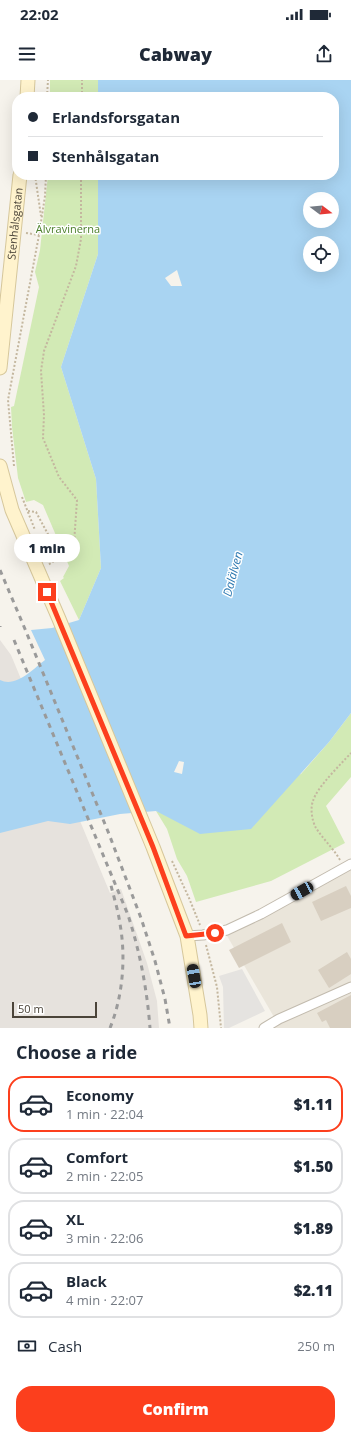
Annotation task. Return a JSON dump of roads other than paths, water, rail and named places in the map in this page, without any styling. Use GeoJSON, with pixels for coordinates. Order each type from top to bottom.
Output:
{"type":"FeatureCollection","features":[{"type":"Feature","properties":{"kind":"street"},"geometry":{"type":"LineString","coordinates":[[27,92],[28,80]]}},
{"type":"Feature","properties":{"kind":"street","name":"Stenhålsgatan"},"geometry":{"type":"LineString","coordinates":[[0,368],[19,180]]}},
{"type":"Feature","properties":{"kind":"street"},"geometry":{"type":"LineString","coordinates":[[0,466],[12,510],[59,619],[153,847],[186,936],[201,1028]]}},
{"type":"Feature","properties":{"kind":"street"},"geometry":{"type":"LineString","coordinates":[[186,936],[203,935],[227,930],[261,914],[347,866]]}},
{"type":"Feature","properties":{"kind":"street"},"geometry":{"type":"LineString","coordinates":[[264,1028],[279,1019],[351,987]]}},
{"type":"Feature","properties":{"kind":"water","name":"Dalälven"},"geometry":{"type":"Polygon","coordinates":[[[98,80],[351,80],[351,713],[329,742],[251,829],[200,834],[156,811],[120,814],[70,824],[48,821],[0,833],[0,680],[12,682],[18,680],[45,660],[31,630],[52,628],[79,620],[101,568],[96,479],[61,367],[98,254],[98,180],[339,180],[339,92],[98,92],[98,80]],[[177,270],[165,278],[171,286],[182,286],[177,270]],[[179,761],[174,772],[182,774],[184,762],[179,761]]]}},
{"type":"Feature","properties":{"kind":"railway"},"geometry":{"type":"LineString","coordinates":[[0,570],[109,834],[141,918],[155,961],[165,999],[170,1028]]}},
{"type":"Feature","properties":{"kind":"railway"},"geometry":{"type":"LineString","coordinates":[[14,640],[128,915],[142,971],[150,1028]]}},
{"type":"Feature","properties":{"kind":"railway"},"geometry":{"type":"LineString","coordinates":[[110,881],[120,924],[123,963],[118,1003],[110,1028]]}},
{"type":"Feature","properties":{"kind":"park label","name":"Älvravinerna"},"geometry":{"type":"Point","coordinates":[68,229]}}]}
